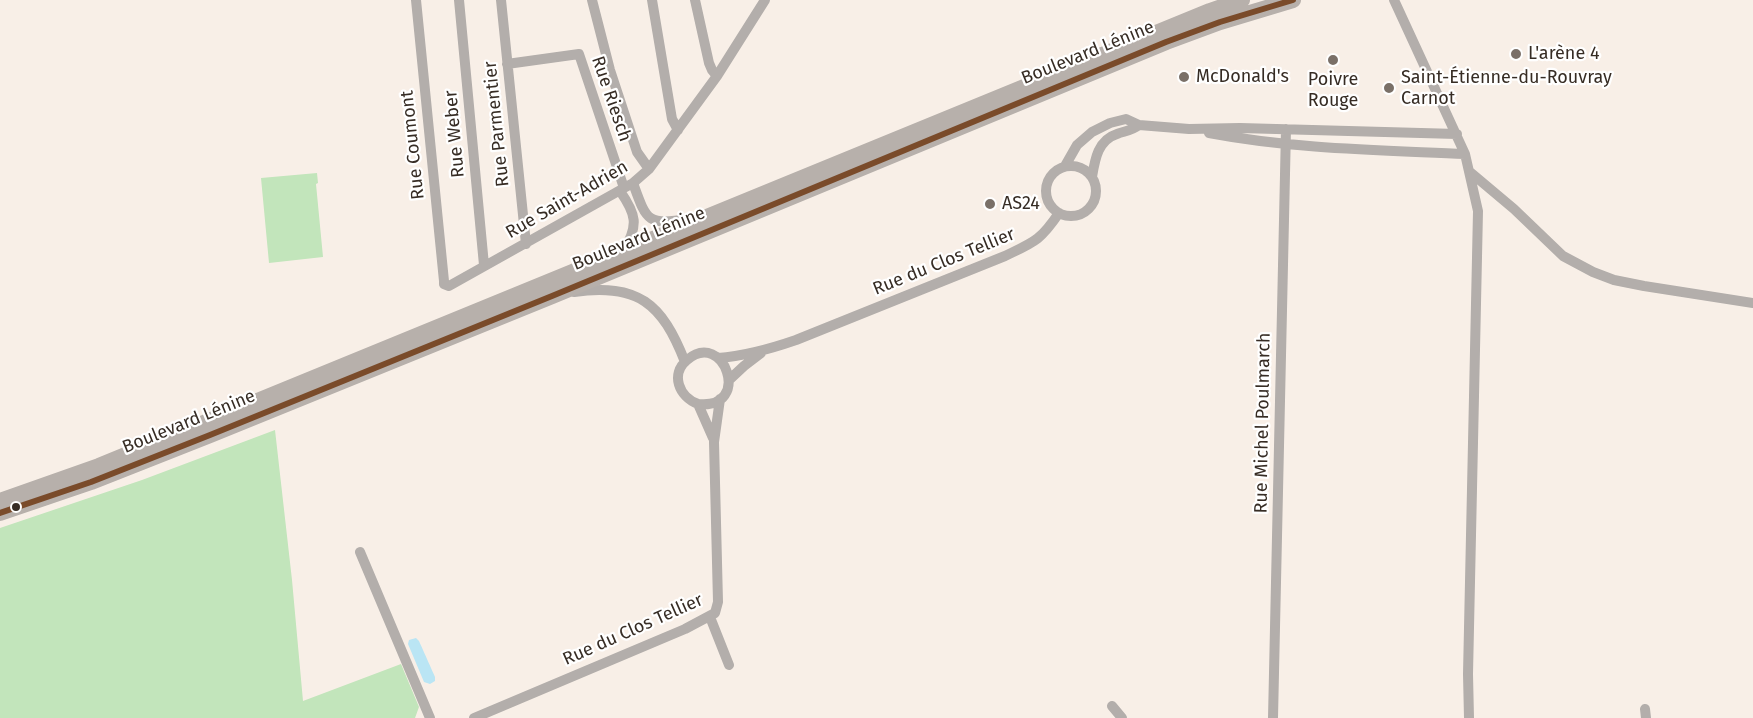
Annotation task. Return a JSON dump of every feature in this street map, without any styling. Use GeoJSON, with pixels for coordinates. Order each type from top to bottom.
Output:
{"type":"FeatureCollection","features":[{"type":"Feature","properties":{"kind":"main road","name":"Boulevard Lénine"},"geometry":{"type":"LineString","coordinates":[[0,501],[99,466],[707,216],[1242,0]]}},
{"type":"Feature","properties":{"kind":"main road","name":"Boulevard Lénine"},"geometry":{"type":"LineString","coordinates":[[0,513],[91,482],[552,296],[1166,42],[1220,22],[1293,0]]}},
{"type":"Feature","properties":{"kind":"street","name":"Rue Coumont"},"geometry":{"type":"LineString","coordinates":[[416,0],[446,285]]}},
{"type":"Feature","properties":{"kind":"street","name":"Rue Weber"},"geometry":{"type":"LineString","coordinates":[[459,0],[484,265]]}},
{"type":"Feature","properties":{"kind":"street","name":"Rue Parmentier"},"geometry":{"type":"LineString","coordinates":[[501,0],[526,244]]}},
{"type":"Feature","properties":{"kind":"street"},"geometry":{"type":"LineString","coordinates":[[592,0],[610,70],[637,152],[649,169]]}},
{"type":"Feature","properties":{"kind":"street"},"geometry":{"type":"LineString","coordinates":[[652,0],[672,119],[678,129]]}},
{"type":"Feature","properties":{"kind":"street"},"geometry":{"type":"LineString","coordinates":[[695,0],[709,63],[717,76]]}},
{"type":"Feature","properties":{"kind":"street","name":"Rue Saint-Adrien"},"geometry":{"type":"LineString","coordinates":[[446,285],[453,284],[626,187],[649,169],[717,76],[765,0]]}},
{"type":"Feature","properties":{"kind":"street"},"geometry":{"type":"LineString","coordinates":[[1394,0],[1465,154],[1478,211],[1468,662],[1469,718]]}},
{"type":"Feature","properties":{"kind":"street","name":"Rue Riesch"},"geometry":{"type":"LineString","coordinates":[[507,64],[579,54],[626,187]]}},
{"type":"Feature","properties":{"kind":"street"},"geometry":{"type":"LineString","coordinates":[[1065,166],[1077,146],[1092,132],[1110,123],[1126,119],[1139,125],[1189,129],[1286,129],[1457,134]]}},
{"type":"Feature","properties":{"kind":"street"},"geometry":{"type":"LineString","coordinates":[[1092,177],[1096,155],[1101,144],[1114,135],[1131,131],[1139,125]]}},
{"type":"Feature","properties":{"kind":"street"},"geometry":{"type":"LineString","coordinates":[[1189,129],[1239,138],[1342,148],[1465,154]]}},
{"type":"Feature","properties":{"kind":"street","name":"Rue Michel Poulmarch"},"geometry":{"type":"LineString","coordinates":[[1273,718],[1286,129]]}},
{"type":"Feature","properties":{"kind":"street"},"geometry":{"type":"LineString","coordinates":[[1065,166],[1079,166],[1092,177],[1096,193],[1094,201],[1083,213],[1067,216],[1059,213],[1048,203],[1045,188],[1052,173],[1065,166]]}},
{"type":"Feature","properties":{"kind":"street"},"geometry":{"type":"LineString","coordinates":[[1470,172],[1514,209],[1563,256],[1593,272],[1614,280],[1644,286],[1753,303]]}},
{"type":"Feature","properties":{"kind":"street"},"geometry":{"type":"LineString","coordinates":[[626,187],[653,221],[707,216]]}},
{"type":"Feature","properties":{"kind":"street"},"geometry":{"type":"LineString","coordinates":[[624,251],[632,238],[634,228],[626,187]]}},
{"type":"Feature","properties":{"kind":"street","name":"Rue du Clos Tellier"},"geometry":{"type":"LineString","coordinates":[[714,442],[698,404],[686,398],[679,387],[679,374],[685,362],[697,354],[712,355],[718,358],[733,357],[763,351],[796,340],[1034,242],[1043,235],[1059,213]]}},
{"type":"Feature","properties":{"kind":"street"},"geometry":{"type":"LineString","coordinates":[[552,296],[604,289],[623,291],[640,297],[662,317],[676,339],[685,362]]}},
{"type":"Feature","properties":{"kind":"street","name":"Rue du Clos Tellier"},"geometry":{"type":"LineString","coordinates":[[474,718],[715,613],[718,603],[714,442],[720,399],[726,392],[729,380],[763,351]]}},
{"type":"Feature","properties":{"kind":"street"},"geometry":{"type":"LineString","coordinates":[[718,358],[726,368],[729,380]]}},
{"type":"Feature","properties":{"kind":"street"},"geometry":{"type":"LineString","coordinates":[[698,404],[711,404],[720,399]]}},
{"type":"Feature","properties":{"kind":"street"},"geometry":{"type":"LineString","coordinates":[[360,552],[430,718]]}},
{"type":"Feature","properties":{"kind":"street"},"geometry":{"type":"LineString","coordinates":[[710,617],[729,665]]}},
{"type":"Feature","properties":{"kind":"street"},"geometry":{"type":"LineString","coordinates":[[1112,706],[1122,718]]}},
{"type":"Feature","properties":{"kind":"green space"},"geometry":{"type":"Polygon","coordinates":[[[317,173],[323,257],[269,263],[261,178],[317,173]]]}},
{"type":"Feature","properties":{"kind":"green space"},"geometry":{"type":"Polygon","coordinates":[[[275,430],[303,701],[401,664],[419,707],[415,718],[0,718],[0,528],[142,480],[275,430]]]}},
{"type":"Feature","properties":{"kind":"water"},"geometry":{"type":"Polygon","coordinates":[[[416,638],[435,677],[435,681],[430,684],[424,682],[408,644],[409,640],[416,638]]]}},
{"type":"Feature","properties":{"kind":"transit line"},"geometry":{"type":"LineString","coordinates":[[0,513],[91,482],[210,435],[1166,42],[1220,22],[1293,0]]}},
{"type":"Feature","properties":{"kind":"place","name":"L'arène 4"},"geometry":{"type":"Point","coordinates":[1516,54]}},
{"type":"Feature","properties":{"kind":"place","name":"Poivre Rouge"},"geometry":{"type":"Point","coordinates":[1333,60]}},
{"type":"Feature","properties":{"kind":"place","name":"McDonald's"},"geometry":{"type":"Point","coordinates":[1184,77]}},
{"type":"Feature","properties":{"kind":"place","name":"Saint-Étienne-du-Rouvray Carnot"},"geometry":{"type":"Point","coordinates":[1389,88]}},
{"type":"Feature","properties":{"kind":"place","name":"AS24"},"geometry":{"type":"Point","coordinates":[990,204]}}]}
